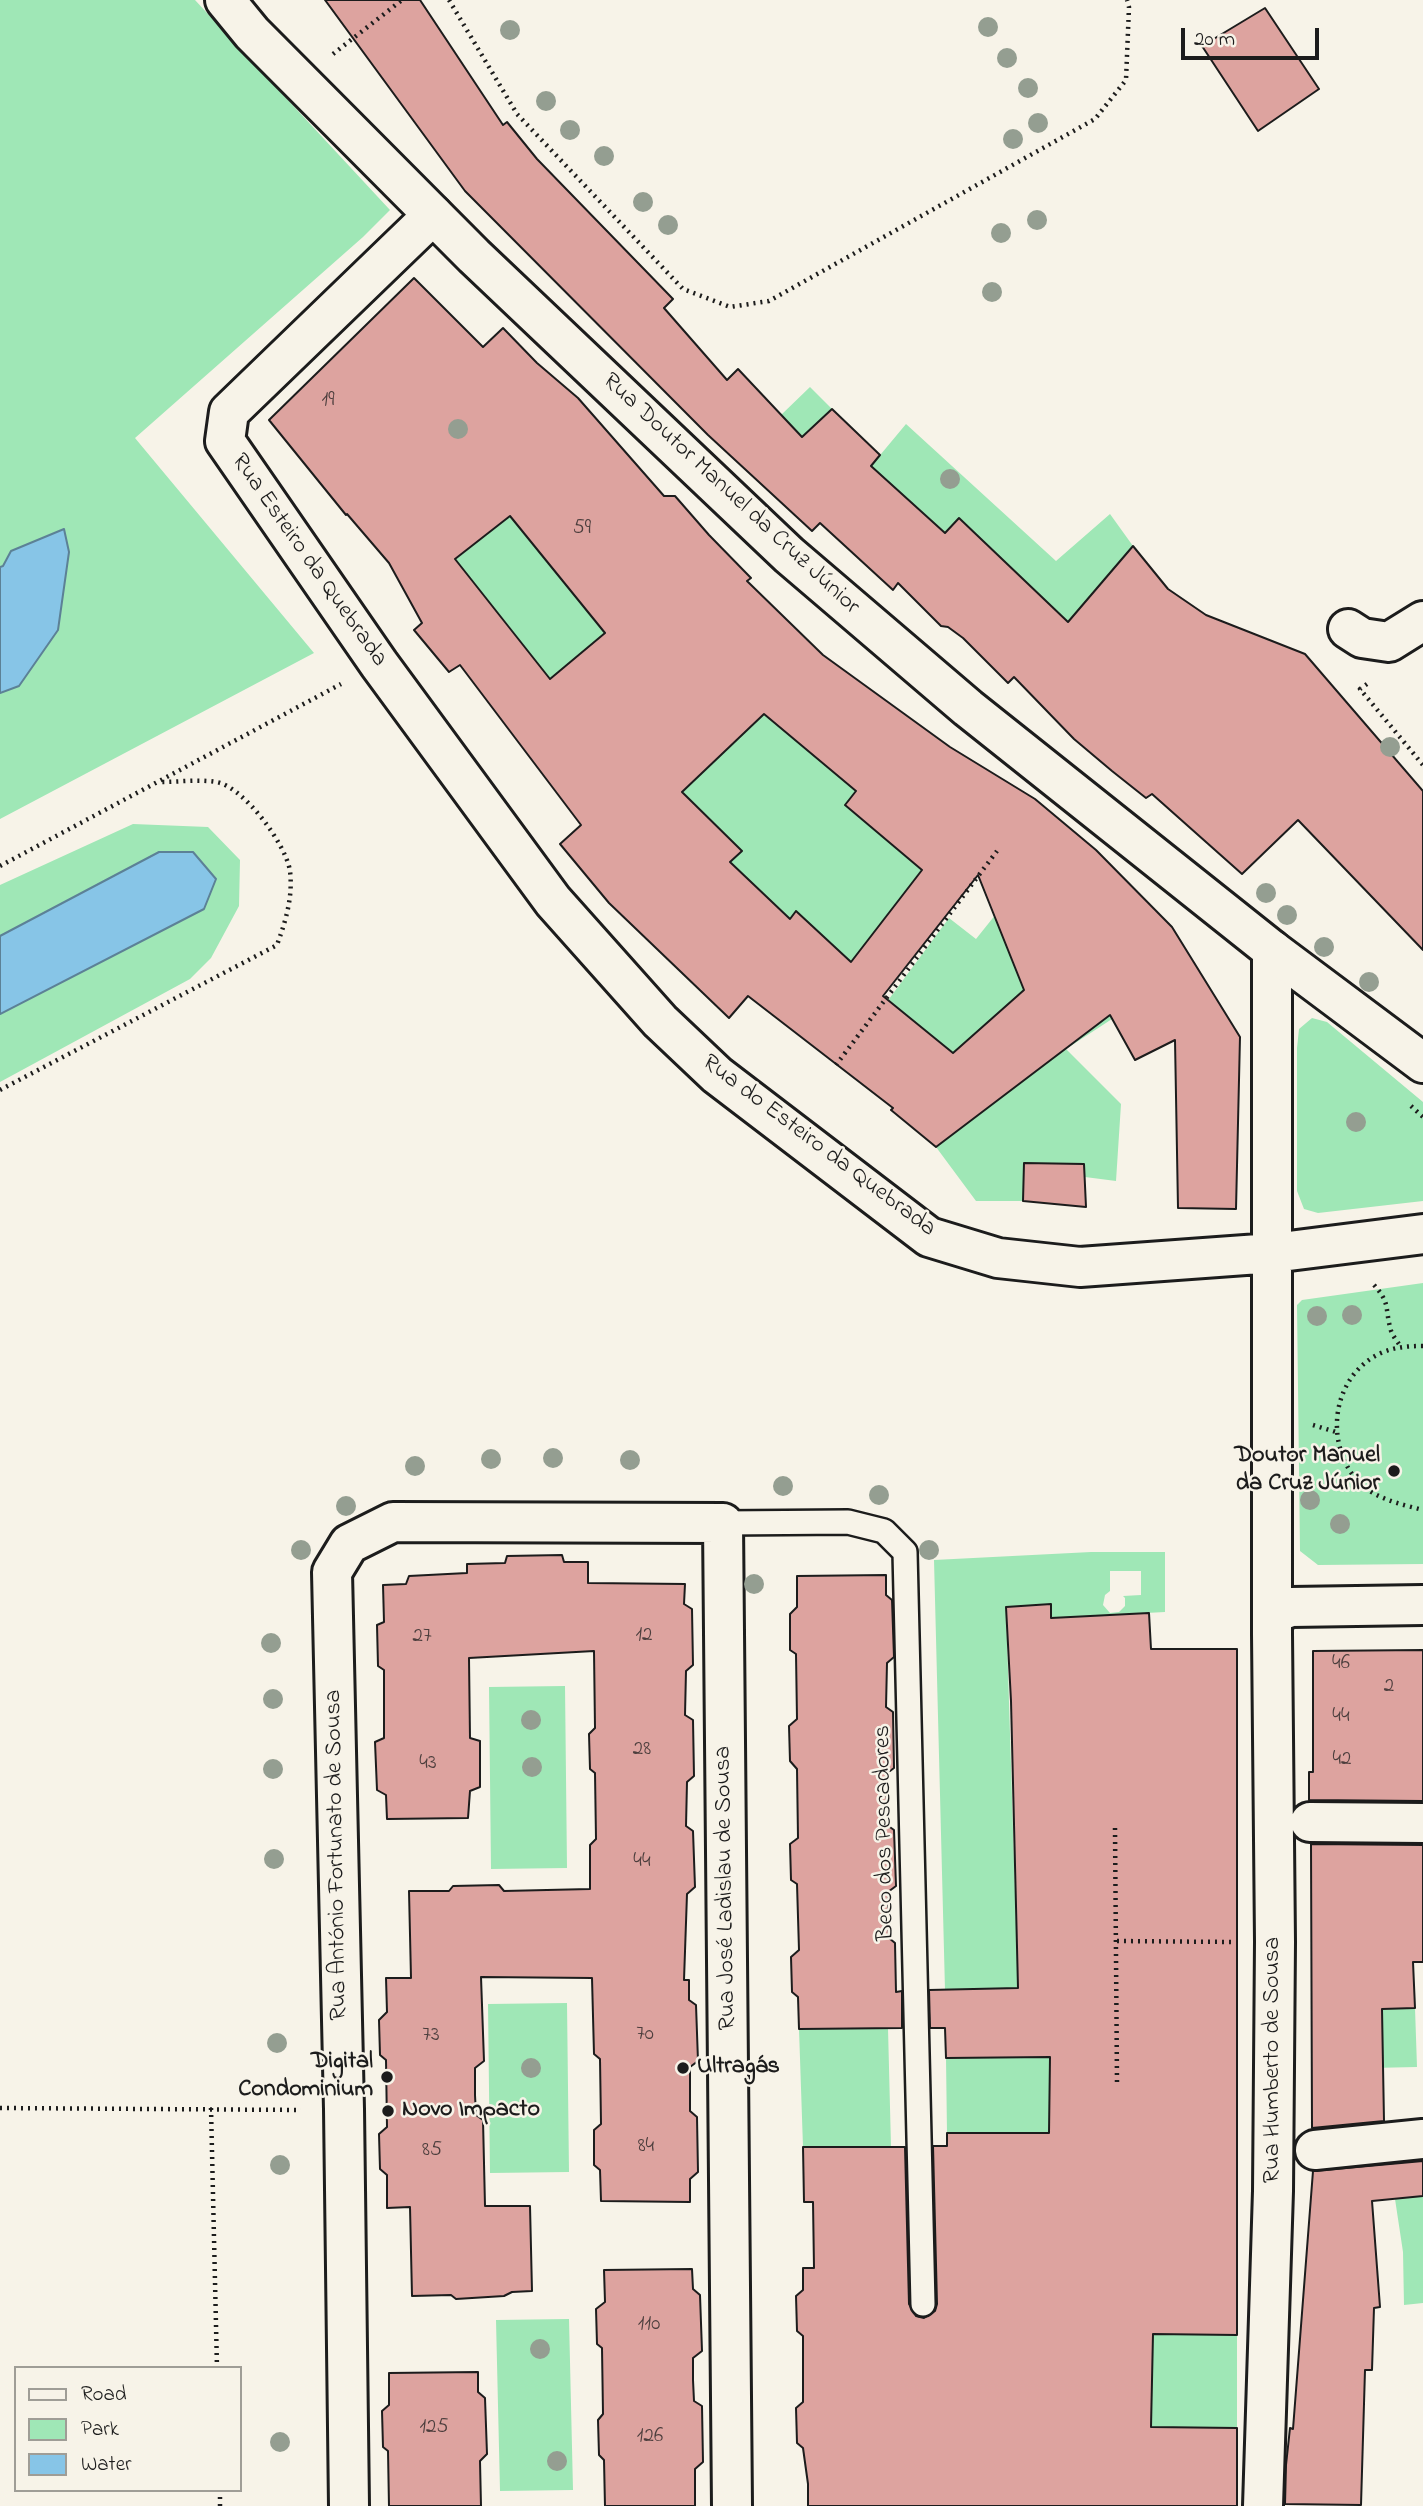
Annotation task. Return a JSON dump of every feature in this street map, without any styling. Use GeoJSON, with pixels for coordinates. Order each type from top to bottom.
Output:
{"type":"FeatureCollection","features":[{"type":"Feature","properties":{"kind":"street","name":"Rua Doutor Manuel da Cruz Júnior"},"geometry":{"type":"LineString","coordinates":[[225,0],[252,33],[433,215],[789,555],[968,708],[1272,950],[1423,1063]]}},
{"type":"Feature","properties":{"kind":"street","name":"Rua Esteiro da Quebrada"},"geometry":{"type":"LineString","coordinates":[[433,215],[229,412],[225,441],[379,664],[528,866]]}},
{"type":"Feature","properties":{"kind":"street"},"geometry":{"type":"LineString","coordinates":[[1348,629],[1362,638],[1389,642],[1423,621]]}},
{"type":"Feature","properties":{"kind":"street","name":"Rua do Esteiro da Quebrada"},"geometry":{"type":"LineString","coordinates":[[528,866],[553,901],[660,1021],[717,1075],[929,1237],[998,1258],[1080,1267],[1273,1253],[1423,1234]]}},
{"type":"Feature","properties":{"kind":"street"},"geometry":{"type":"LineString","coordinates":[[1272,950],[1273,1253]]}},
{"type":"Feature","properties":{"kind":"street","name":"Rua Humberto de Sousa"},"geometry":{"type":"LineString","coordinates":[[1262,2506],[1273,2191],[1273,1253]]}},
{"type":"Feature","properties":{"kind":"street","name":"Rua António Fortunato de Sousa"},"geometry":{"type":"LineString","coordinates":[[349,2506],[344,2109],[332,1572],[349,1544],[393,1522],[723,1523]]}},
{"type":"Feature","properties":{"kind":"street","name":"Rua José Ladislau de Sousa"},"geometry":{"type":"LineString","coordinates":[[723,1523],[732,2506]]}},
{"type":"Feature","properties":{"kind":"street"},"geometry":{"type":"LineString","coordinates":[[1272,1614],[1291,1607],[1423,1605]]}},
{"type":"Feature","properties":{"kind":"street"},"geometry":{"type":"LineString","coordinates":[[1310,1822],[1423,1823]]}},
{"type":"Feature","properties":{"kind":"street"},"geometry":{"type":"LineString","coordinates":[[1315,2150],[1423,2139]]}},
{"type":"Feature","properties":{"kind":"lane","name":"Beco dos Pescadores"},"geometry":{"type":"LineString","coordinates":[[723,1523],[848,1522],[884,1531],[905,1552],[923,2304]]}},
{"type":"Feature","properties":{"kind":"path"},"geometry":{"type":"LineString","coordinates":[[299,81],[402,0]]}},
{"type":"Feature","properties":{"kind":"path"},"geometry":{"type":"LineString","coordinates":[[449,0],[517,114],[683,289],[730,307],[769,301],[1094,119],[1126,80],[1127,0]]}},
{"type":"Feature","properties":{"kind":"path"},"geometry":{"type":"LineString","coordinates":[[0,866],[379,664]]}},
{"type":"Feature","properties":{"kind":"path"},"geometry":{"type":"LineString","coordinates":[[1370,683],[1360,689],[1423,765]]}},
{"type":"Feature","properties":{"kind":"path"},"geometry":{"type":"LineString","coordinates":[[0,1090],[277,945],[289,911],[290,868],[271,830],[244,796],[218,782],[161,782]]}},
{"type":"Feature","properties":{"kind":"path"},"geometry":{"type":"LineString","coordinates":[[836,1065],[997,851]]}},
{"type":"Feature","properties":{"kind":"path"},"geometry":{"type":"LineString","coordinates":[[1404,1100],[1423,1117]]}},
{"type":"Feature","properties":{"kind":"path"},"geometry":{"type":"LineString","coordinates":[[1361,1285],[1386,1282]]}},
{"type":"Feature","properties":{"kind":"path"},"geometry":{"type":"LineString","coordinates":[[1373,1284],[1385,1299],[1389,1326],[1401,1346]]}},
{"type":"Feature","properties":{"kind":"path"},"geometry":{"type":"LineString","coordinates":[[1423,1346],[1401,1346],[1379,1354],[1360,1368],[1346,1386],[1337,1409],[1336,1432],[1342,1457],[1356,1479],[1377,1495],[1423,1510]]}},
{"type":"Feature","properties":{"kind":"path"},"geometry":{"type":"LineString","coordinates":[[1115,1828],[1117,2082]]}},
{"type":"Feature","properties":{"kind":"path"},"geometry":{"type":"LineString","coordinates":[[1117,1941],[1275,1942]]}},
{"type":"Feature","properties":{"kind":"path"},"geometry":{"type":"LineString","coordinates":[[0,2108],[344,2109]]}},
{"type":"Feature","properties":{"kind":"path"},"geometry":{"type":"LineString","coordinates":[[212,2108],[217,2366]]}},
{"type":"Feature","properties":{"kind":"green space"},"geometry":{"type":"Polygon","coordinates":[[[0,0],[195,0],[390,210],[363,237],[135,438],[314,653],[0,819],[0,0]]]}},
{"type":"Feature","properties":{"kind":"green space"},"geometry":{"type":"Polygon","coordinates":[[[810,387],[832,409],[803,437],[781,415],[810,387]]]}},
{"type":"Feature","properties":{"kind":"green space"},"geometry":{"type":"Polygon","coordinates":[[[906,424],[1056,561],[1110,514],[1133,546],[1088,644],[959,518],[945,533],[871,466],[906,424]]]}},
{"type":"Feature","properties":{"kind":"green space"},"geometry":{"type":"Polygon","coordinates":[[[486,478],[616,624],[547,682],[509,626],[473,582],[449,565],[484,536],[486,478]]]}},
{"type":"Feature","properties":{"kind":"green space"},"geometry":{"type":"Polygon","coordinates":[[[766,712],[858,788],[846,805],[881,836],[959,821],[851,962],[796,912],[786,923],[769,899],[730,862],[741,851],[619,913],[608,902],[665,848],[645,826],[766,712]]]}},
{"type":"Feature","properties":{"kind":"green space"},"geometry":{"type":"Polygon","coordinates":[[[133,824],[208,827],[240,860],[239,906],[211,958],[190,979],[0,1082],[0,1014],[204,909],[159,852],[0,936],[0,885],[133,824]]]}},
{"type":"Feature","properties":{"kind":"green space"},"geometry":{"type":"Polygon","coordinates":[[[1000,909],[1036,914],[1007,947],[1023,989],[1129,994],[1112,1019],[1066,1049],[1121,1104],[1116,1181],[1085,1177],[1084,1164],[1024,1163],[1023,1201],[976,1201],[936,1147],[1065,1049],[1024,990],[952,1054],[929,1033],[874,1094],[858,1081],[890,1043],[869,1026],[949,918],[976,939],[1000,909]]]}},
{"type":"Feature","properties":{"kind":"green space"},"geometry":{"type":"Polygon","coordinates":[[[1312,1018],[1327,1022],[1423,1102],[1423,1201],[1318,1213],[1304,1209],[1297,1191],[1297,1048],[1299,1029],[1312,1018]]]}},
{"type":"Feature","properties":{"kind":"green space"},"geometry":{"type":"Polygon","coordinates":[[[1423,1283],[1423,1564],[1318,1565],[1300,1551],[1297,1305],[1302,1300],[1423,1283]]]}},
{"type":"Feature","properties":{"kind":"green space"},"geometry":{"type":"Polygon","coordinates":[[[1091,1552],[1165,1552],[1165,1612],[1051,1618],[1050,1604],[1006,1607],[1018,1988],[945,1990],[934,1560],[1091,1552]],[[1110,1571],[1110,1591],[1105,1595],[1103,1605],[1110,1613],[1119,1612],[1125,1606],[1123,1596],[1141,1595],[1141,1571],[1110,1571]]]}},
{"type":"Feature","properties":{"kind":"green space"},"geometry":{"type":"Polygon","coordinates":[[[565,1686],[567,1868],[491,1869],[489,1687],[565,1686]]]}},
{"type":"Feature","properties":{"kind":"green space"},"geometry":{"type":"Polygon","coordinates":[[[567,2003],[569,2172],[490,2173],[488,2004],[567,2003]]]}},
{"type":"Feature","properties":{"kind":"green space"},"geometry":{"type":"Polygon","coordinates":[[[1415,2008],[1417,2067],[1371,2068],[1369,2010],[1415,2008]]]}},
{"type":"Feature","properties":{"kind":"green space"},"geometry":{"type":"Polygon","coordinates":[[[888,2028],[891,2147],[803,2147],[799,2029],[888,2028]]]}},
{"type":"Feature","properties":{"kind":"green space"},"geometry":{"type":"Polygon","coordinates":[[[1050,2056],[1050,2093],[1103,2135],[947,2133],[946,2058],[1050,2056]]]}},
{"type":"Feature","properties":{"kind":"green space"},"geometry":{"type":"Polygon","coordinates":[[[1423,2196],[1423,2303],[1404,2305],[1403,2252],[1395,2199],[1423,2196]]]}},
{"type":"Feature","properties":{"kind":"green space"},"geometry":{"type":"Polygon","coordinates":[[[569,2319],[573,2490],[500,2491],[496,2320],[569,2319]]]}},
{"type":"Feature","properties":{"kind":"green space"},"geometry":{"type":"Polygon","coordinates":[[[1153,2334],[1237,2335],[1237,2428],[1175,2427],[1174,2469],[1150,2469],[1153,2334]]]}},
{"type":"Feature","properties":{"kind":"water"},"geometry":{"type":"Polygon","coordinates":[[[64,529],[69,552],[58,630],[19,686],[0,693],[0,567],[11,551],[64,529]]]}},
{"type":"Feature","properties":{"kind":"water"},"geometry":{"type":"Polygon","coordinates":[[[159,852],[193,852],[216,879],[204,909],[0,1014],[0,936],[159,852]]]}},
{"type":"Feature","properties":{"kind":"building"},"geometry":{"type":"Polygon","coordinates":[[[325,0],[420,0],[503,125],[507,122],[537,159],[673,299],[664,308],[727,380],[738,369],[802,437],[832,409],[880,455],[871,466],[945,533],[959,518],[1068,622],[1133,546],[1168,589],[1206,615],[1305,654],[1423,791],[1423,950],[1298,820],[1242,874],[1152,794],[1146,798],[1074,739],[1014,677],[1008,683],[963,638],[948,627],[941,626],[898,583],[893,590],[820,523],[812,531],[708,435],[465,191],[325,0]]]}},
{"type":"Feature","properties":{"kind":"building"},"geometry":{"type":"Polygon","coordinates":[[[1265,8],[1319,89],[1258,131],[1202,46],[1265,8]]]}},
{"type":"Feature","properties":{"kind":"building"},"geometry":{"type":"Polygon","coordinates":[[[414,278],[483,347],[503,328],[537,363],[578,398],[664,496],[675,496],[751,578],[747,581],[823,655],[950,747],[1035,799],[1096,850],[1172,927],[1240,1037],[1236,1209],[1178,1208],[1175,1040],[1135,1060],[1110,1015],[936,1147],[891,1110],[893,1108],[748,996],[729,1018],[609,903],[560,844],[581,825],[460,665],[449,672],[414,630],[422,623],[389,563],[269,420],[414,278]],[[510,516],[455,559],[550,679],[605,633],[510,516]],[[764,714],[682,792],[742,851],[730,862],[790,919],[796,911],[851,962],[922,870],[845,805],[856,791],[764,714]],[[978,875],[883,996],[953,1053],[1024,990],[978,875]]]}},
{"type":"Feature","properties":{"kind":"building"},"geometry":{"type":"Polygon","coordinates":[[[1024,1163],[1084,1164],[1086,1207],[1023,1201],[1024,1163]]]}},
{"type":"Feature","properties":{"kind":"building"},"geometry":{"type":"Polygon","coordinates":[[[562,1555],[564,1562],[588,1562],[588,1583],[685,1584],[684,1604],[692,1609],[693,1665],[686,1671],[685,1715],[693,1720],[694,1776],[687,1782],[686,1826],[693,1831],[695,1887],[687,1894],[684,1980],[689,1980],[689,2000],[696,2005],[698,2061],[690,2067],[690,2111],[697,2117],[698,2172],[690,2179],[690,2202],[601,2201],[600,2170],[594,2165],[594,2130],[601,2124],[600,2059],[594,2054],[592,1978],[481,1977],[484,2061],[475,2068],[475,2095],[476,2115],[483,2120],[485,2206],[530,2206],[532,2291],[456,2299],[451,2295],[412,2296],[410,2207],[387,2208],[387,2175],[380,2169],[379,2134],[387,2127],[386,2060],[380,2055],[379,2020],[387,2012],[386,1978],[411,1978],[409,1891],[449,1891],[453,1886],[499,1885],[504,1891],[590,1889],[590,1845],[596,1839],[595,1773],[590,1769],[589,1734],[595,1728],[594,1651],[469,1658],[470,1738],[480,1741],[480,1787],[470,1791],[468,1818],[387,1819],[386,1795],[377,1790],[375,1742],[384,1738],[384,1670],[378,1666],[377,1625],[384,1622],[383,1585],[406,1584],[409,1576],[467,1573],[467,1564],[505,1563],[507,1556],[562,1555]]]}},
{"type":"Feature","properties":{"kind":"building"},"geometry":{"type":"Polygon","coordinates":[[[886,1575],[886,1595],[892,1600],[894,1657],[887,1663],[886,1707],[893,1712],[894,1768],[886,1774],[887,1825],[894,1830],[896,1886],[888,1892],[888,1916],[889,1938],[895,1943],[896,1992],[902,1991],[902,2028],[799,2029],[798,1997],[792,1992],[791,1957],[799,1950],[797,1884],[791,1880],[790,1844],[798,1838],[797,1769],[790,1761],[789,1726],[797,1719],[796,1654],[790,1650],[790,1614],[797,1607],[797,1576],[886,1575]]]}},
{"type":"Feature","properties":{"kind":"building"},"geometry":{"type":"Polygon","coordinates":[[[1051,1604],[1051,1618],[1149,1613],[1151,1649],[1237,1649],[1237,2335],[1153,2334],[1151,2427],[1237,2428],[1237,2506],[808,2506],[803,2448],[797,2443],[796,2408],[803,2402],[803,2336],[797,2331],[796,2296],[803,2290],[803,2268],[814,2268],[813,2202],[804,2202],[803,2147],[905,2147],[909,2304],[916,2316],[924,2318],[935,2311],[937,2304],[933,2146],[947,2146],[947,2133],[1049,2133],[1050,2057],[946,2058],[945,2028],[930,2028],[929,1990],[1018,1988],[1006,1607],[1051,1604]]]}},
{"type":"Feature","properties":{"kind":"building"},"geometry":{"type":"Polygon","coordinates":[[[1423,1650],[1423,1801],[1309,1800],[1309,1772],[1313,1772],[1313,1651],[1423,1650]]]}},
{"type":"Feature","properties":{"kind":"building"},"geometry":{"type":"Polygon","coordinates":[[[1311,1844],[1423,1845],[1423,1962],[1413,1962],[1415,2008],[1382,2009],[1384,2121],[1312,2128],[1311,1844]]]}},
{"type":"Feature","properties":{"kind":"building"},"geometry":{"type":"Polygon","coordinates":[[[1423,2161],[1423,2196],[1372,2201],[1380,2307],[1374,2308],[1372,2370],[1365,2370],[1361,2505],[1285,2504],[1286,2465],[1290,2428],[1293,2429],[1313,2171],[1423,2161]]]}},
{"type":"Feature","properties":{"kind":"building"},"geometry":{"type":"Polygon","coordinates":[[[692,2269],[693,2289],[700,2295],[702,2351],[693,2358],[694,2401],[702,2406],[703,2462],[695,2469],[695,2506],[605,2506],[604,2460],[599,2455],[598,2420],[603,2414],[602,2348],[597,2344],[596,2309],[605,2302],[604,2270],[692,2269]]]}},
{"type":"Feature","properties":{"kind":"building"},"geometry":{"type":"Polygon","coordinates":[[[478,2372],[478,2392],[485,2398],[487,2454],[480,2461],[481,2506],[389,2506],[388,2451],[383,2447],[382,2411],[389,2405],[389,2373],[478,2372]]]}},
{"type":"Feature","properties":{"kind":"place","name":"Doutor Manuel da Cruz Júnior"},"geometry":{"type":"Point","coordinates":[1394,1471]}},
{"type":"Feature","properties":{"kind":"place","name":"Ultragás"},"geometry":{"type":"Point","coordinates":[683,2068]}},
{"type":"Feature","properties":{"kind":"place","name":"Digital Condominium"},"geometry":{"type":"Point","coordinates":[387,2077]}},
{"type":"Feature","properties":{"kind":"place","name":"Novo Impacto"},"geometry":{"type":"Point","coordinates":[388,2111]}}]}
